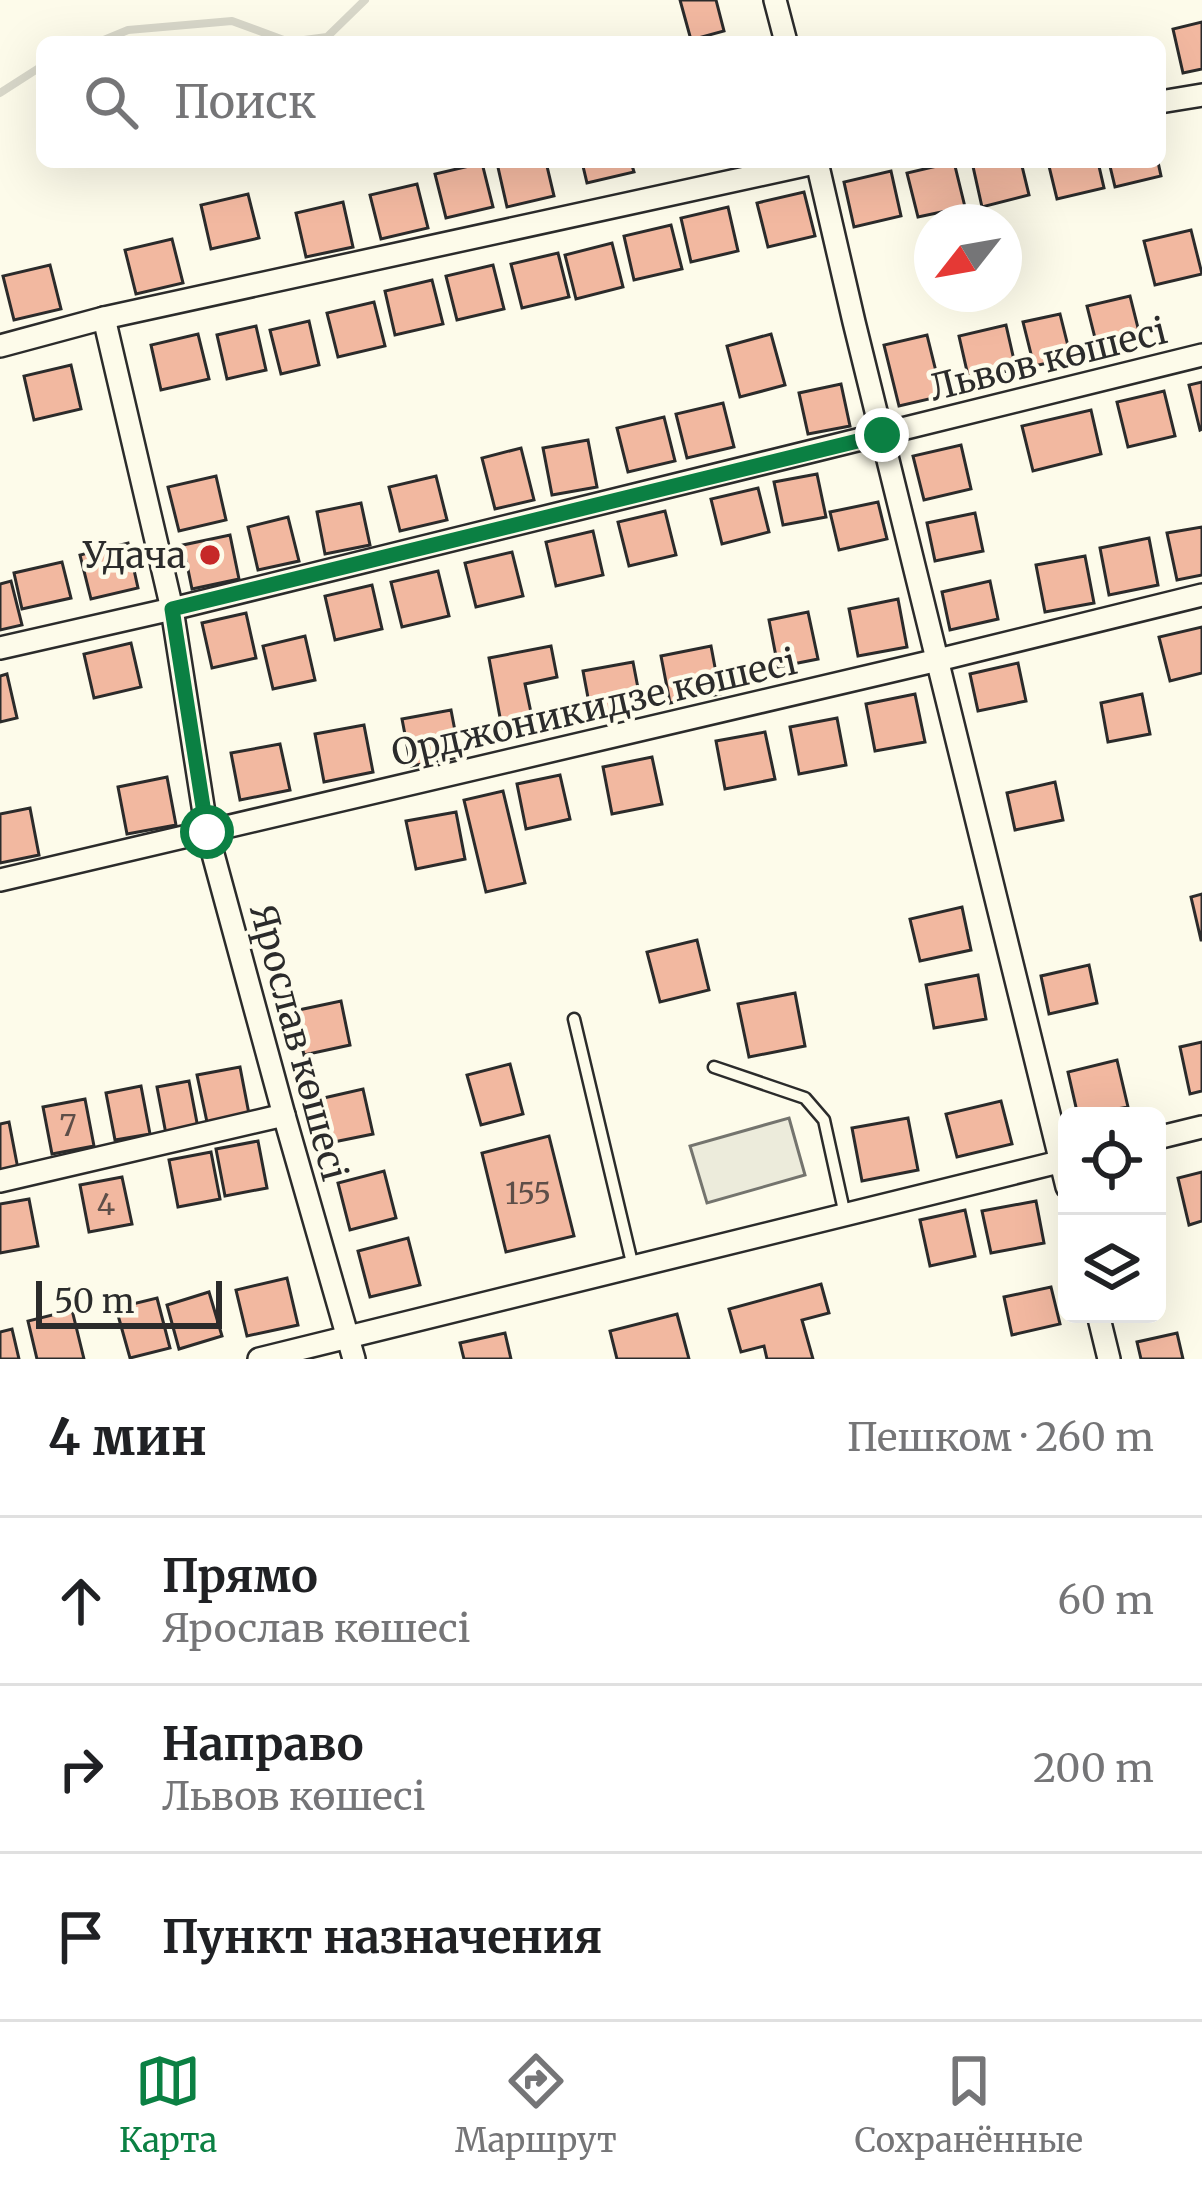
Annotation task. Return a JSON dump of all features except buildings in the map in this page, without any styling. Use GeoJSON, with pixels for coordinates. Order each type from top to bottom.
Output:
{"type":"FeatureCollection","features":[{"type":"Feature","properties":{"kind":"street"},"geometry":{"type":"LineString","coordinates":[[775,0],[784,36]]}},
{"type":"Feature","properties":{"kind":"street"},"geometry":{"type":"LineString","coordinates":[[1166,101],[1202,95]]}},
{"type":"Feature","properties":{"kind":"street"},"geometry":{"type":"LineString","coordinates":[[0,346],[104,318],[791,168]]}},
{"type":"Feature","properties":{"kind":"street"},"geometry":{"type":"LineString","coordinates":[[819,168],[1058,1137]]}},
{"type":"Feature","properties":{"kind":"street","name":"Ярослав көшесі"},"geometry":{"type":"LineString","coordinates":[[104,318],[172,609],[207,832],[352,1348]]}},
{"type":"Feature","properties":{"kind":"street","name":"Львов көшесі"},"geometry":{"type":"LineString","coordinates":[[0,648],[1202,355]]}},
{"type":"Feature","properties":{"kind":"street","name":"Орджоникидзе көшесі"},"geometry":{"type":"LineString","coordinates":[[0,880],[1202,595]]}},
{"type":"Feature","properties":{"kind":"street"},"geometry":{"type":"LineString","coordinates":[[0,1181],[284,1115]]}},
{"type":"Feature","properties":{"kind":"street"},"geometry":{"type":"LineString","coordinates":[[1166,1136],[1202,1126]]}},
{"type":"Feature","properties":{"kind":"street"},"geometry":{"type":"LineString","coordinates":[[260,1359],[352,1348],[633,1267],[1058,1162]]}},
{"type":"Feature","properties":{"kind":"street"},"geometry":{"type":"LineString","coordinates":[[1100,1323],[1108,1359]]}},
{"type":"Feature","properties":{"kind":"lane"},"geometry":{"type":"LineString","coordinates":[[574,1019],[633,1267]]}},
{"type":"Feature","properties":{"kind":"lane"},"geometry":{"type":"LineString","coordinates":[[715,1067],[805,1099],[824,1120],[845,1215]]}},
{"type":"Feature","properties":{"kind":"shaded area"},"geometry":{"type":"Polygon","coordinates":[[[789,1118],[805,1175],[707,1203],[690,1146],[789,1118]]]}},
{"type":"Feature","properties":{"kind":"waterway"},"geometry":{"type":"LineString","coordinates":[[328,36],[365,0]]}},
{"type":"Feature","properties":{"kind":"waterway"},"geometry":{"type":"LineString","coordinates":[[114,36],[128,30],[232,21],[273,36]]}},
{"type":"Feature","properties":{"kind":"waterway"},"geometry":{"type":"LineString","coordinates":[[0,93],[36,70]]}},
{"type":"Feature","properties":{"kind":"place","name":"Удача"},"geometry":{"type":"Point","coordinates":[210,555]}},
{"type":"Feature","properties":{"kind":"route"},"geometry":{"type":"LineString","coordinates":[[207,832],[172,609],[882,435]]}}]}
